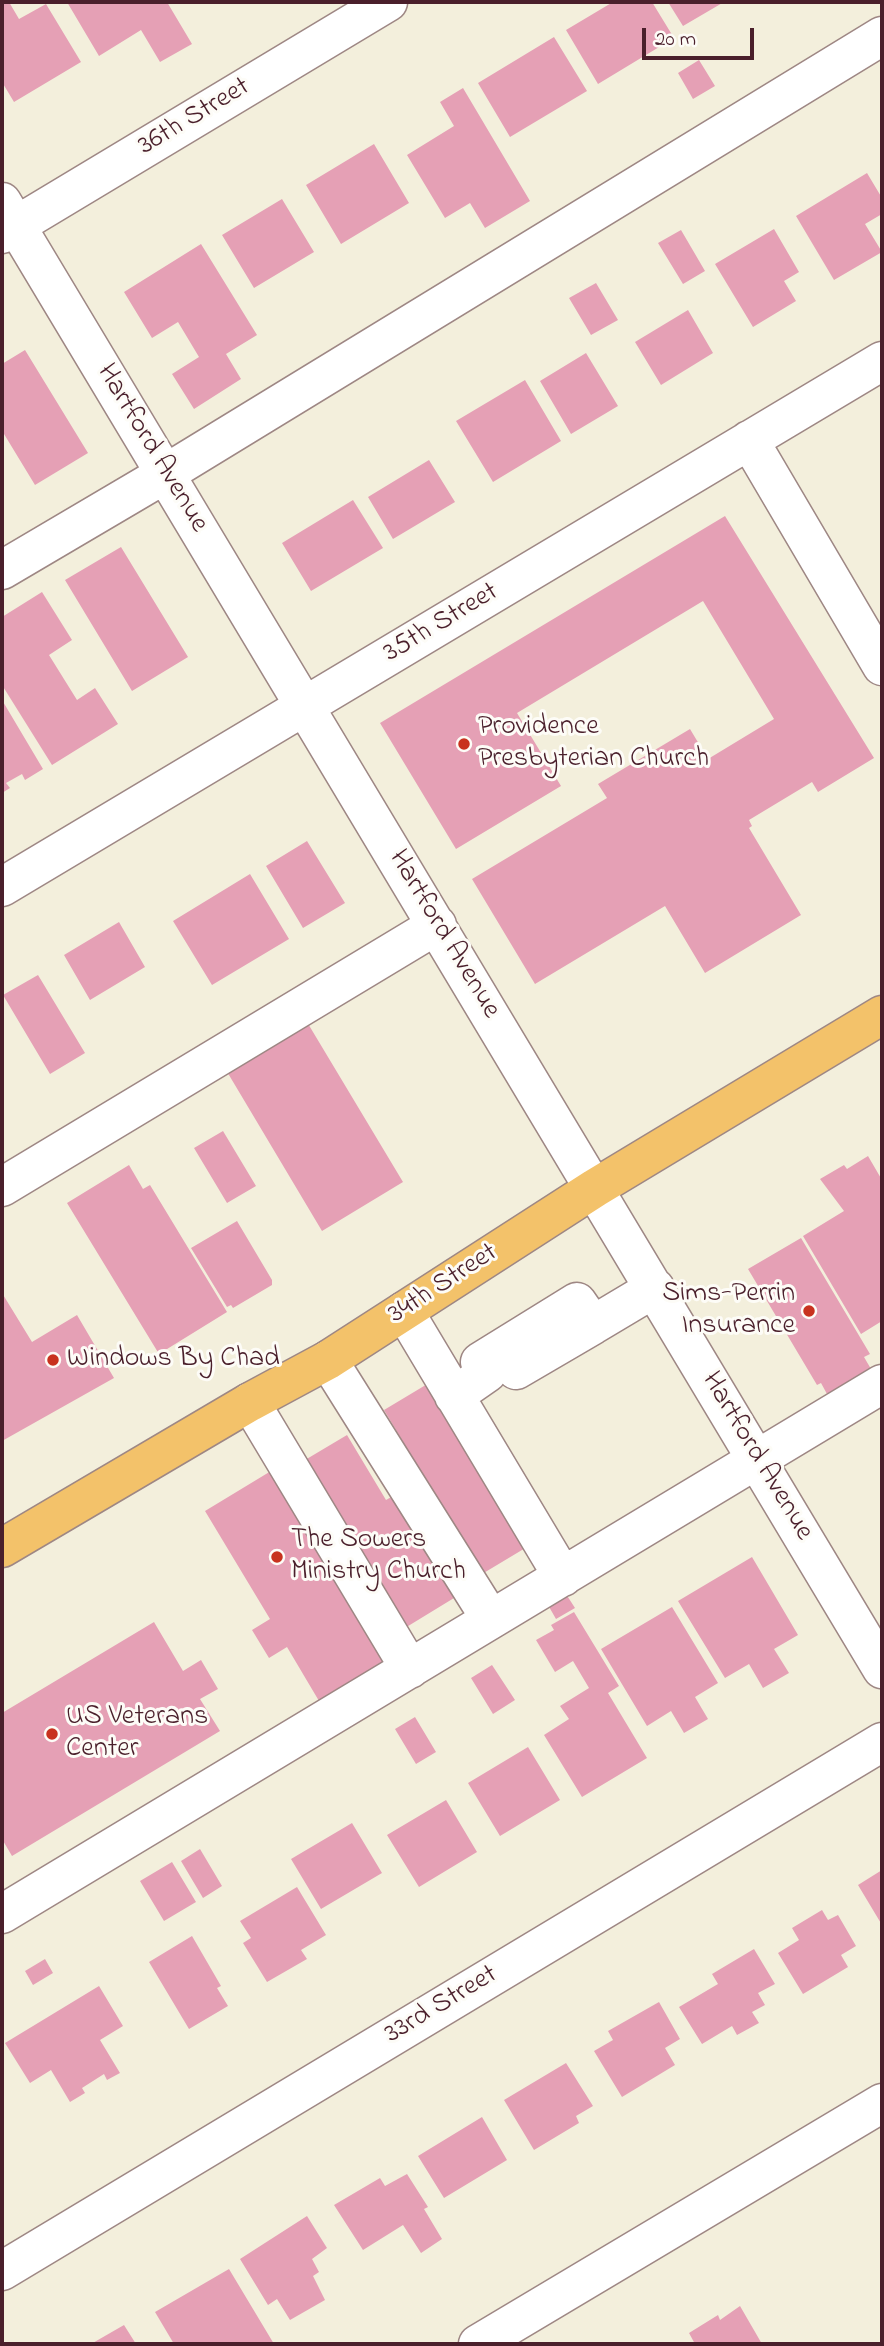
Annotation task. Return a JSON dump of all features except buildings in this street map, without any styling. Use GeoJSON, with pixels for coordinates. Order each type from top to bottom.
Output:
{"type":"FeatureCollection","features":[{"type":"Feature","properties":{"kind":"main road","name":"34th Street"},"geometry":{"type":"LineString","coordinates":[[2,1548],[250,1402],[328,1360],[595,1188],[882,1015]]}},
{"type":"Feature","properties":{"kind":"street","name":"36th Street"},"geometry":{"type":"LineString","coordinates":[[6,221],[388,2]]}},
{"type":"Feature","properties":{"kind":"street"},"geometry":{"type":"LineString","coordinates":[[2,570],[165,474],[882,36]]}},
{"type":"Feature","properties":{"kind":"street","name":"Hartford Avenue"},"geometry":{"type":"LineString","coordinates":[[6,221],[165,474],[882,1669]]}},
{"type":"Feature","properties":{"kind":"street","name":"35th Street"},"geometry":{"type":"LineString","coordinates":[[2,887],[882,361]]}},
{"type":"Feature","properties":{"kind":"street"},"geometry":{"type":"LineString","coordinates":[[750,440],[882,666]]}},
{"type":"Feature","properties":{"kind":"street"},"geometry":{"type":"LineString","coordinates":[[2,1188],[436,925]]}},
{"type":"Feature","properties":{"kind":"street"},"geometry":{"type":"LineString","coordinates":[[454,1396],[487,1373],[480,1363],[577,1302],[593,1325],[655,1288]]}},
{"type":"Feature","properties":{"kind":"street"},"geometry":{"type":"LineString","coordinates":[[404,1311],[563,1577]]}},
{"type":"Feature","properties":{"kind":"street"},"geometry":{"type":"LineString","coordinates":[[328,1360],[490,1618]]}},
{"type":"Feature","properties":{"kind":"street"},"geometry":{"type":"LineString","coordinates":[[2,1914],[882,1384]]}},
{"type":"Feature","properties":{"kind":"street"},"geometry":{"type":"LineString","coordinates":[[250,1402],[410,1668]]}},
{"type":"Feature","properties":{"kind":"street","name":"33rd Street"},"geometry":{"type":"LineString","coordinates":[[2,2270],[882,1742]]}},
{"type":"Feature","properties":{"kind":"street"},"geometry":{"type":"LineString","coordinates":[[478,2344],[882,2103]]}},
{"type":"Feature","properties":{"kind":"place","name":"Providence Presbyterian Church"},"geometry":{"type":"Point","coordinates":[464,744]}},
{"type":"Feature","properties":{"kind":"place","name":"Sims-Perrin Insurance"},"geometry":{"type":"Point","coordinates":[809,1311]}},
{"type":"Feature","properties":{"kind":"place","name":"Windows By Chad"},"geometry":{"type":"Point","coordinates":[53,1360]}},
{"type":"Feature","properties":{"kind":"place","name":"The Sowers Ministry Church"},"geometry":{"type":"Point","coordinates":[277,1557]}},
{"type":"Feature","properties":{"kind":"place","name":"US Veterans Center"},"geometry":{"type":"Point","coordinates":[52,1734]}}]}
